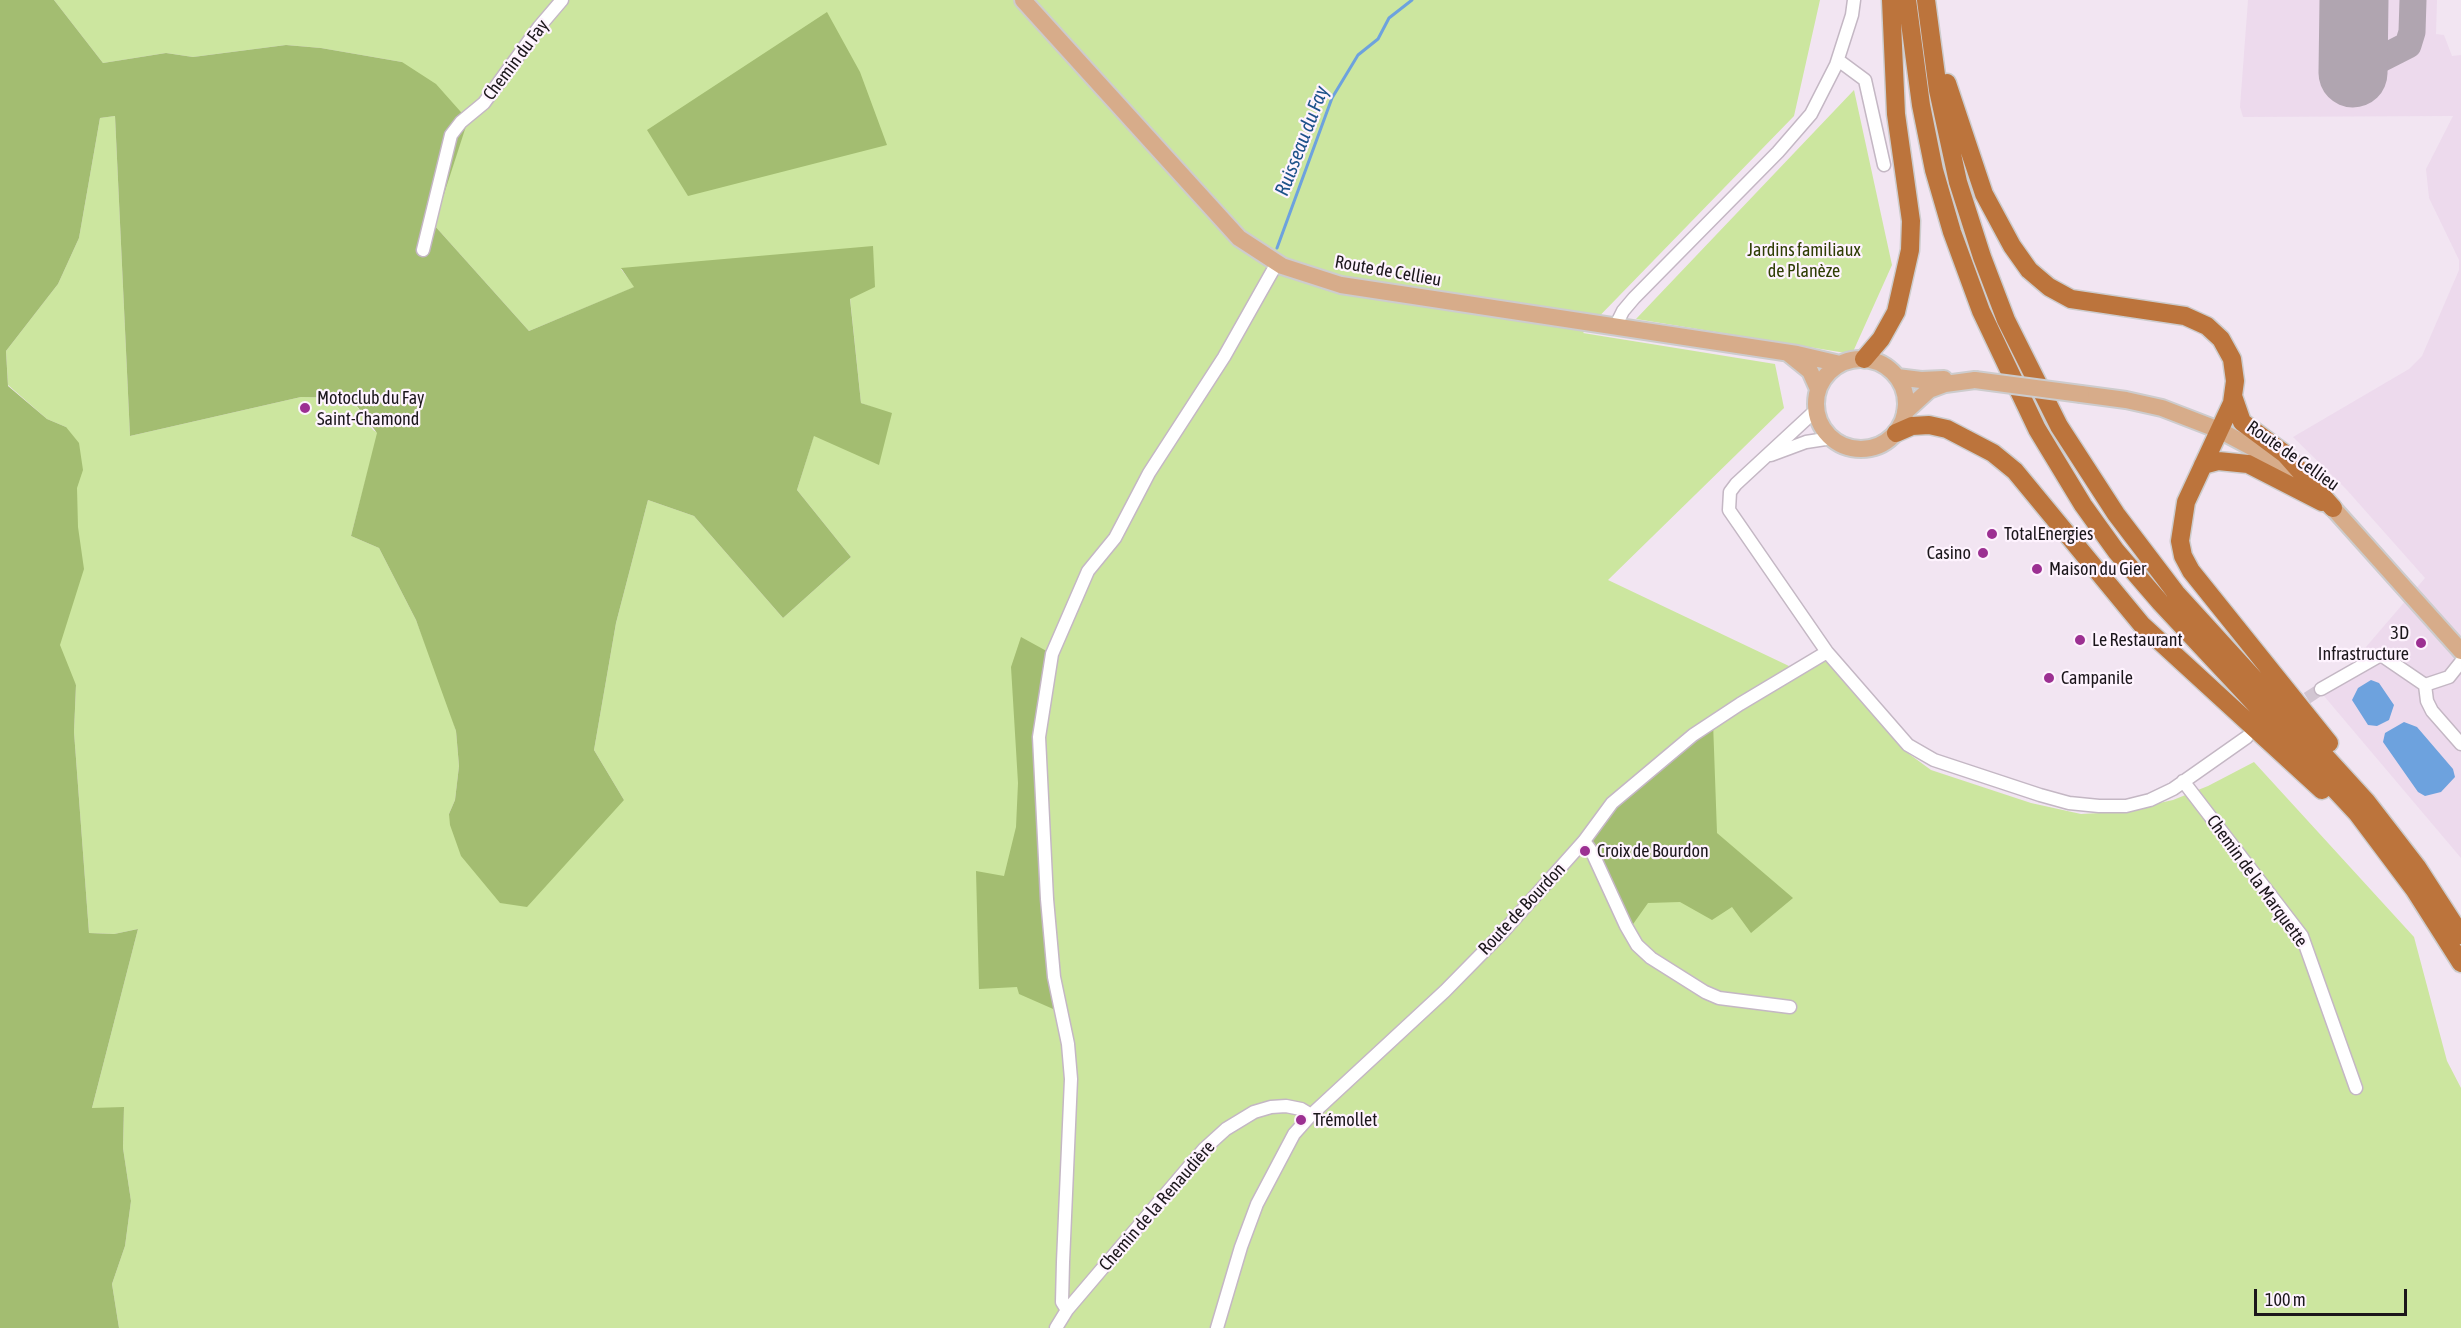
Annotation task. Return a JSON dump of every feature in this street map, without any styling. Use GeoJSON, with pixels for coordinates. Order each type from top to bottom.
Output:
{"type":"FeatureCollection","features":[{"type":"Feature","properties":{"kind":"highway"},"geometry":{"type":"LineString","coordinates":[[1864,359],[1881,339],[1896,312],[1910,250],[1911,221],[1896,114],[1891,0]]}},
{"type":"Feature","properties":{"kind":"highway"},"geometry":{"type":"LineString","coordinates":[[1907,0],[1921,105],[1934,170],[1952,232],[1981,311],[2037,429],[2083,505],[2116,551],[2160,602],[2362,807],[2461,963]]}},
{"type":"Feature","properties":{"kind":"highway"},"geometry":{"type":"LineString","coordinates":[[1927,6],[1938,37],[1947,86],[1984,194],[2012,246],[2029,270],[2049,287],[2071,299],[2185,316],[2207,326],[2221,339],[2232,358],[2235,381],[2233,396],[2186,502],[2181,526],[2183,556],[2191,571],[2360,781],[2362,807]]}},
{"type":"Feature","properties":{"kind":"highway"},"geometry":{"type":"LineString","coordinates":[[1927,6],[1946,131],[1958,182],[2006,320],[2060,426],[2116,514],[2176,593],[2417,867],[2461,935]]}},
{"type":"Feature","properties":{"kind":"highway"},"geometry":{"type":"LineString","coordinates":[[2233,396],[2242,422],[2285,454],[2332,508]]}},
{"type":"Feature","properties":{"kind":"highway"},"geometry":{"type":"LineString","coordinates":[[1896,433],[1912,426],[1929,425],[1947,429],[1994,453],[2015,471],[2045,505],[2142,625],[2333,799],[2362,807]]}},
{"type":"Feature","properties":{"kind":"highway"},"geometry":{"type":"LineString","coordinates":[[2203,465],[2218,461],[2262,468],[2332,508]]}},
{"type":"Feature","properties":{"kind":"main road","name":"Route de Cellieu"},"geometry":{"type":"LineString","coordinates":[[1023,0],[1239,238],[1277,263],[1341,285],[1786,352],[1840,364]]}},
{"type":"Feature","properties":{"kind":"main road"},"geometry":{"type":"LineString","coordinates":[[1786,352],[1810,371],[1818,389]]}},
{"type":"Feature","properties":{"kind":"main road"},"geometry":{"type":"LineString","coordinates":[[1864,359],[1877,362],[1897,377],[1905,400],[1905,412],[1896,433],[1878,446],[1866,449],[1852,448],[1832,438],[1819,420],[1816,410],[1818,389],[1830,371],[1840,364],[1864,359]]}},
{"type":"Feature","properties":{"kind":"main road","name":"Route de Cellieu"},"geometry":{"type":"LineString","coordinates":[[1897,377],[1921,380],[1975,380],[2126,400],[2162,408],[2219,430],[2253,448],[2332,508],[2461,651]]}},
{"type":"Feature","properties":{"kind":"main road","name":"Route de Cellieu"},"geometry":{"type":"LineString","coordinates":[[1905,412],[1929,390],[1946,384],[1975,380]]}},
{"type":"Feature","properties":{"kind":"street","name":"Chemin du Fay"},"geometry":{"type":"LineString","coordinates":[[423,250],[451,135],[461,122],[484,103],[539,27],[562,0]]}},
{"type":"Feature","properties":{"kind":"street"},"geometry":{"type":"LineString","coordinates":[[1615,327],[1623,310],[1634,298],[1778,152],[1811,114],[1838,60],[1854,0]]}},
{"type":"Feature","properties":{"kind":"street"},"geometry":{"type":"LineString","coordinates":[[1838,60],[1865,81],[1884,165]]}},
{"type":"Feature","properties":{"kind":"street"},"geometry":{"type":"LineString","coordinates":[[1066,1310],[1063,1307],[1062,1292],[1071,1078],[1068,1044],[1054,977],[1047,899],[1039,737],[1052,654],[1088,571],[1115,538],[1149,472],[1224,357],[1277,263]]}},
{"type":"Feature","properties":{"kind":"street"},"geometry":{"type":"LineString","coordinates":[[1816,410],[1730,492],[1729,510],[1830,655],[1896,733],[1918,753],[2069,803],[2126,806],[2150,800],[2183,782],[2247,737]]}},
{"type":"Feature","properties":{"kind":"street"},"geometry":{"type":"LineString","coordinates":[[1760,462],[1791,446],[1832,438]]}},
{"type":"Feature","properties":{"kind":"street","name":"Route de Bourdon"},"geometry":{"type":"LineString","coordinates":[[1217,1328],[1241,1247],[1257,1204],[1294,1134],[1311,1115],[1453,983],[1502,933],[1584,841],[1612,803],[1693,735],[1740,704],[1830,655]]}},
{"type":"Feature","properties":{"kind":"street"},"geometry":{"type":"LineString","coordinates":[[2321,688],[2379,656],[2384,657],[2425,685],[2427,701],[2432,711],[2461,744]]}},
{"type":"Feature","properties":{"kind":"street"},"geometry":{"type":"LineString","coordinates":[[2425,685],[2449,677],[2461,662]]}},
{"type":"Feature","properties":{"kind":"street","name":"Chemin de la Marquette"},"geometry":{"type":"LineString","coordinates":[[2183,782],[2302,936],[2356,1088]]}},
{"type":"Feature","properties":{"kind":"street"},"geometry":{"type":"LineString","coordinates":[[1584,841],[1592,852],[1626,926],[1637,945],[1651,958],[1705,992],[1719,998],[1790,1007]]}},
{"type":"Feature","properties":{"kind":"street","name":"Chemin de la Renaudière"},"geometry":{"type":"LineString","coordinates":[[1056,1328],[1066,1310],[1153,1212],[1204,1149],[1226,1129],[1254,1112],[1271,1107],[1286,1106],[1301,1109],[1311,1115]]}},
{"type":"Feature","properties":{"kind":"shaded area"},"geometry":{"type":"Polygon","coordinates":[[[2248,0],[2437,0],[2436,34],[2444,35],[2452,56],[2461,55],[2461,858],[2324,696],[2425,578],[2346,489],[2293,437],[2409,369],[2422,356],[2459,270],[2459,260],[2429,198],[2426,169],[2453,116],[2243,117],[2240,107],[2248,0]]]}},
{"type":"Feature","properties":{"kind":"green space"},"geometry":{"type":"Polygon","coordinates":[[[0,0],[54,0],[103,63],[166,53],[193,57],[286,45],[321,48],[402,62],[436,84],[468,120],[434,225],[529,331],[634,287],[621,268],[873,246],[875,287],[850,299],[861,403],[892,413],[879,465],[814,436],[797,490],[851,557],[783,618],[694,516],[648,500],[616,623],[594,750],[624,800],[527,907],[500,903],[461,856],[450,825],[449,814],[455,800],[459,766],[456,731],[416,620],[379,548],[351,536],[377,433],[351,398],[301,397],[130,436],[115,116],[100,118],[79,238],[58,284],[6,351],[8,386],[47,419],[66,427],[79,443],[83,470],[77,488],[78,527],[84,569],[60,645],[76,685],[74,732],[89,933],[114,934],[138,929],[92,1108],[124,1107],[123,1148],[131,1201],[125,1246],[112,1284],[119,1328],[0,1328],[0,0]]]}},
{"type":"Feature","properties":{"kind":"green space"},"geometry":{"type":"Polygon","coordinates":[[[54,0],[1820,0],[1794,116],[1583,333],[1775,364],[1784,408],[1608,580],[1789,666],[1829,661],[1905,751],[1931,770],[2031,803],[2081,814],[2118,812],[2173,800],[2208,786],[2254,762],[2414,937],[2447,1061],[2461,1088],[2461,1328],[119,1328],[112,1284],[125,1246],[131,1201],[123,1148],[124,1108],[92,1108],[138,929],[114,934],[89,933],[74,732],[76,685],[0,574],[66,427],[47,419],[8,385],[6,351],[58,284],[79,238],[100,118],[115,116],[130,436],[301,397],[351,398],[373,430],[378,433],[351,536],[379,548],[416,620],[446,697],[456,731],[459,766],[455,800],[449,814],[624,800],[594,750],[616,623],[648,500],[694,516],[783,618],[851,557],[797,490],[814,435],[891,414],[861,403],[850,298],[621,269],[635,287],[529,331],[434,225],[402,62],[321,48],[286,45],[193,57],[166,53],[103,63],[54,0]]]}},
{"type":"Feature","properties":{"kind":"green space"},"geometry":{"type":"Polygon","coordinates":[[[827,12],[860,72],[887,145],[688,196],[647,130],[827,12]]]}},
{"type":"Feature","properties":{"kind":"green space","name":"Jardins familiaux de Planèze"},"geometry":{"type":"Polygon","coordinates":[[[1854,90],[1892,265],[1852,354],[1636,319],[1854,90]]]}},
{"type":"Feature","properties":{"kind":"green space"},"geometry":{"type":"Polygon","coordinates":[[[1021,637],[1052,654],[1039,729],[1060,1012],[1019,994],[1017,987],[979,989],[976,871],[1004,876],[1016,827],[1018,783],[1011,667],[1021,637]]]}},
{"type":"Feature","properties":{"kind":"green space"},"geometry":{"type":"Polygon","coordinates":[[[1713,722],[1717,833],[1793,898],[1751,933],[1732,907],[1712,920],[1680,902],[1648,903],[1631,927],[1589,846],[1612,803],[1713,722]]]}},
{"type":"Feature","properties":{"kind":"water"},"geometry":{"type":"Polygon","coordinates":[[[2371,680],[2379,683],[2394,705],[2389,720],[2377,726],[2368,725],[2352,700],[2358,688],[2371,680]]]}},
{"type":"Feature","properties":{"kind":"water"},"geometry":{"type":"Polygon","coordinates":[[[2404,722],[2417,727],[2453,769],[2455,777],[2441,792],[2425,796],[2418,792],[2383,742],[2385,733],[2404,722]]]}},
{"type":"Feature","properties":{"kind":"waterway","name":"Ruisseau du Fay"},"geometry":{"type":"LineString","coordinates":[[1277,248],[1332,98],[1358,55],[1378,39],[1389,18],[1412,0]]}},
{"type":"Feature","properties":{"kind":"taxiway"},"geometry":{"type":"LineString","coordinates":[[2353,73],[2408,45],[2412,32],[2413,0]]}},
{"type":"Feature","properties":{"kind":"runway"},"geometry":{"type":"LineString","coordinates":[[2353,73],[2354,0]]}},
{"type":"Feature","properties":{"kind":"tunnel"},"geometry":{"type":"LineString","coordinates":[[2292,708],[2321,689]]}},
{"type":"Feature","properties":{"kind":"place","name":"Motoclub du Fay Saint-Chamond"},"geometry":{"type":"Point","coordinates":[305,408]}},
{"type":"Feature","properties":{"kind":"place","name":"TotalEnergies"},"geometry":{"type":"Point","coordinates":[1992,534]}},
{"type":"Feature","properties":{"kind":"place","name":"Casino"},"geometry":{"type":"Point","coordinates":[1983,553]}},
{"type":"Feature","properties":{"kind":"place","name":"Maison du Gier"},"geometry":{"type":"Point","coordinates":[2037,569]}},
{"type":"Feature","properties":{"kind":"place","name":"Le Restaurant"},"geometry":{"type":"Point","coordinates":[2080,640]}},
{"type":"Feature","properties":{"kind":"place","name":"3D Infrastructure"},"geometry":{"type":"Point","coordinates":[2421,643]}},
{"type":"Feature","properties":{"kind":"place","name":"Campanile"},"geometry":{"type":"Point","coordinates":[2049,678]}},
{"type":"Feature","properties":{"kind":"place","name":"Croix de Bourdon"},"geometry":{"type":"Point","coordinates":[1585,851]}},
{"type":"Feature","properties":{"kind":"place","name":"Trémollet"},"geometry":{"type":"Point","coordinates":[1301,1120]}}]}
